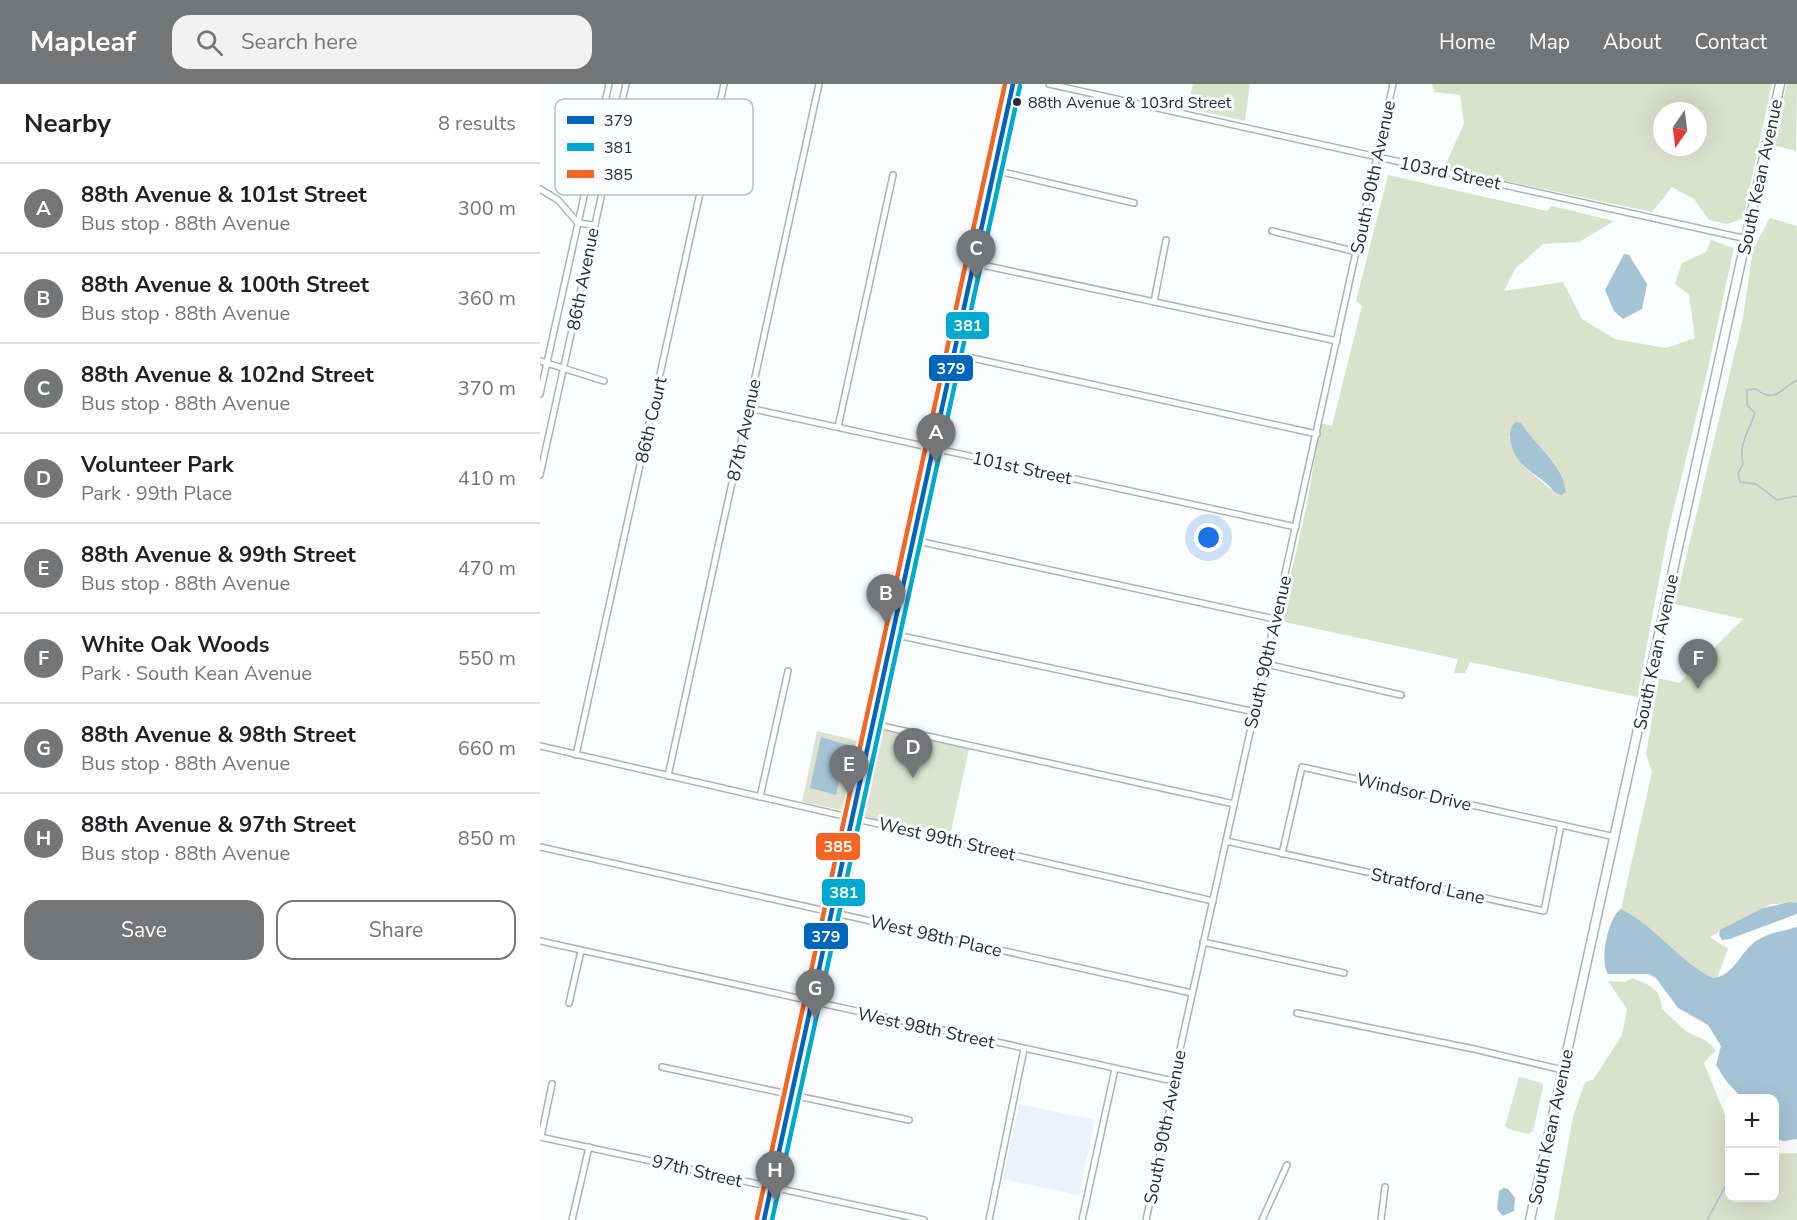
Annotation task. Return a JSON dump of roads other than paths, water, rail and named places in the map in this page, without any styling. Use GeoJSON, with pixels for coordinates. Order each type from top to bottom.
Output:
{"type":"FeatureCollection","features":[{"type":"Feature","properties":{"kind":"street"},"geometry":{"type":"LineString","coordinates":[[606,99],[609,84]]}},
{"type":"Feature","properties":{"kind":"street","name":"86th Avenue"},"geometry":{"type":"LineString","coordinates":[[622,99],[626,84]]}},
{"type":"Feature","properties":{"kind":"street","name":"86th Court"},"geometry":{"type":"LineString","coordinates":[[721,99],[724,84]]}},
{"type":"Feature","properties":{"kind":"street","name":"87th Avenue"},"geometry":{"type":"LineString","coordinates":[[668,776],[819,84]]}},
{"type":"Feature","properties":{"kind":"street"},"geometry":{"type":"LineString","coordinates":[[764,1220],[1013,84]]}},
{"type":"Feature","properties":{"kind":"street","name":"103rd Street"},"geometry":{"type":"LineString","coordinates":[[1048,84],[1747,239]]}},
{"type":"Feature","properties":{"kind":"street","name":"South 90th Avenue"},"geometry":{"type":"LineString","coordinates":[[1146,1220],[1203,942],[1358,252],[1393,84]]}},
{"type":"Feature","properties":{"kind":"street","name":"South Kean Avenue"},"geometry":{"type":"LineString","coordinates":[[1530,1220],[1780,84]]}},
{"type":"Feature","properties":{"kind":"street"},"geometry":{"type":"LineString","coordinates":[[994,170],[1134,202]]}},
{"type":"Feature","properties":{"kind":"street"},"geometry":{"type":"LineString","coordinates":[[838,427],[893,175]]}},
{"type":"Feature","properties":{"kind":"street"},"geometry":{"type":"LineString","coordinates":[[540,189],[558,200],[578,223],[593,225]]}},
{"type":"Feature","properties":{"kind":"street"},"geometry":{"type":"LineString","coordinates":[[540,394],[584,195]]}},
{"type":"Feature","properties":{"kind":"street","name":"86th Avenue"},"geometry":{"type":"LineString","coordinates":[[540,475],[565,370],[600,195]]}},
{"type":"Feature","properties":{"kind":"street","name":"86th Court"},"geometry":{"type":"LineString","coordinates":[[576,755],[700,195]]}},
{"type":"Feature","properties":{"kind":"street"},"geometry":{"type":"LineString","coordinates":[[1272,231],[1358,252]]}},
{"type":"Feature","properties":{"kind":"street"},"geometry":{"type":"LineString","coordinates":[[1154,302],[1166,240]]}},
{"type":"Feature","properties":{"kind":"street"},"geometry":{"type":"LineString","coordinates":[[973,263],[1337,341]]}},
{"type":"Feature","properties":{"kind":"street"},"geometry":{"type":"LineString","coordinates":[[954,354],[1317,434]]}},
{"type":"Feature","properties":{"kind":"street"},"geometry":{"type":"LineString","coordinates":[[540,361],[604,381]]}},
{"type":"Feature","properties":{"kind":"street","name":"101st Street"},"geometry":{"type":"LineString","coordinates":[[749,408],[1296,527]]}},
{"type":"Feature","properties":{"kind":"street"},"geometry":{"type":"LineString","coordinates":[[913,540],[1275,619]]}},
{"type":"Feature","properties":{"kind":"street"},"geometry":{"type":"LineString","coordinates":[[892,634],[1255,712]]}},
{"type":"Feature","properties":{"kind":"street"},"geometry":{"type":"LineString","coordinates":[[1266,664],[1401,695]]}},
{"type":"Feature","properties":{"kind":"street"},"geometry":{"type":"LineString","coordinates":[[760,797],[788,671]]}},
{"type":"Feature","properties":{"kind":"street"},"geometry":{"type":"LineString","coordinates":[[873,724],[1234,804]]}},
{"type":"Feature","properties":{"kind":"street","name":"West 99th Street"},"geometry":{"type":"LineString","coordinates":[[540,746],[1213,901]]}},
{"type":"Feature","properties":{"kind":"street","name":"Windsor Drive"},"geometry":{"type":"LineString","coordinates":[[1282,854],[1302,767],[1615,837]]}},
{"type":"Feature","properties":{"kind":"street","name":"Stratford Lane"},"geometry":{"type":"LineString","coordinates":[[1226,841],[1544,911],[1562,825]]}},
{"type":"Feature","properties":{"kind":"street","name":"West 98th Place"},"geometry":{"type":"LineString","coordinates":[[540,847],[1192,993]]}},
{"type":"Feature","properties":{"kind":"street","name":"West 98th Street"},"geometry":{"type":"LineString","coordinates":[[540,942],[1173,1081]]}},
{"type":"Feature","properties":{"kind":"street"},"geometry":{"type":"LineString","coordinates":[[1203,942],[1344,973]]}},
{"type":"Feature","properties":{"kind":"street"},"geometry":{"type":"LineString","coordinates":[[569,1003],[581,951]]}},
{"type":"Feature","properties":{"kind":"street"},"geometry":{"type":"LineString","coordinates":[[1297,1013],[1474,1049],[1563,1070]]}},
{"type":"Feature","properties":{"kind":"street"},"geometry":{"type":"LineString","coordinates":[[989,1220],[1024,1048]]}},
{"type":"Feature","properties":{"kind":"street"},"geometry":{"type":"LineString","coordinates":[[662,1067],[909,1120]]}},
{"type":"Feature","properties":{"kind":"street"},"geometry":{"type":"LineString","coordinates":[[1082,1220],[1115,1069]]}},
{"type":"Feature","properties":{"kind":"street"},"geometry":{"type":"LineString","coordinates":[[540,1137],[552,1084]]}},
{"type":"Feature","properties":{"kind":"street","name":"97th Street"},"geometry":{"type":"LineString","coordinates":[[540,1137],[924,1220]]}},
{"type":"Feature","properties":{"kind":"street"},"geometry":{"type":"LineString","coordinates":[[572,1220],[589,1147]]}},
{"type":"Feature","properties":{"kind":"street"},"geometry":{"type":"LineString","coordinates":[[1262,1220],[1287,1165]]}},
{"type":"Feature","properties":{"kind":"street"},"geometry":{"type":"LineString","coordinates":[[1381,1220],[1385,1187]]}},
{"type":"Feature","properties":{"kind":"water"},"geometry":{"type":"Polygon","coordinates":[[[1624,254],[1629,255],[1647,284],[1642,309],[1623,319],[1614,311],[1605,290],[1624,254]]]}},
{"type":"Feature","properties":{"kind":"water"},"geometry":{"type":"Polygon","coordinates":[[[1516,422],[1521,423],[1554,464],[1564,482],[1566,492],[1561,495],[1554,492],[1518,460],[1510,437],[1512,426],[1516,422]]]}},
{"type":"Feature","properties":{"kind":"water"},"geometry":{"type":"Polygon","coordinates":[[[821,737],[848,745],[836,795],[810,788],[821,737]]]}},
{"type":"Feature","properties":{"kind":"water"},"geometry":{"type":"Polygon","coordinates":[[[1790,902],[1797,903],[1797,914],[1730,939],[1722,940],[1719,935],[1720,930],[1763,908],[1790,902]]]}},
{"type":"Feature","properties":{"kind":"water"},"geometry":{"type":"Polygon","coordinates":[[[1621,909],[1634,916],[1700,971],[1713,978],[1732,968],[1756,941],[1797,927],[1797,1139],[1779,1140],[1779,1094],[1738,1094],[1716,1065],[1721,1046],[1708,1025],[1678,1008],[1656,978],[1648,974],[1608,974],[1604,960],[1606,940],[1616,914],[1621,909]]]}},
{"type":"Feature","properties":{"kind":"water"},"geometry":{"type":"Polygon","coordinates":[[[1504,1188],[1508,1189],[1515,1198],[1514,1211],[1503,1216],[1497,1209],[1499,1191],[1504,1188]]]}},
{"type":"Feature","properties":{"kind":"waterway"},"geometry":{"type":"LineString","coordinates":[[1797,380],[1774,395],[1768,395],[1756,389],[1747,390],[1747,405],[1755,413],[1743,444],[1743,464],[1738,473],[1740,482],[1756,484],[1777,500],[1797,496]]}},
{"type":"Feature","properties":{"kind":"waterway"},"geometry":{"type":"LineString","coordinates":[[1707,1220],[1725,1187]]}},
{"type":"Feature","properties":{"kind":"place","name":"88th Avenue & 103rd Street"},"geometry":{"type":"Point","coordinates":[1017,102]}},
{"type":"Feature","properties":{"kind":"place","name":"88th Avenue & 102nd Street"},"geometry":{"type":"Point","coordinates":[976,279]}},
{"type":"Feature","properties":{"kind":"place","name":"88th Avenue & 101st Street"},"geometry":{"type":"Point","coordinates":[936,463]}},
{"type":"Feature","properties":{"kind":"place","name":"88th Avenue & 100th Street"},"geometry":{"type":"Point","coordinates":[886,624]}},
{"type":"Feature","properties":{"kind":"place","name":"White Oak Woods"},"geometry":{"type":"Point","coordinates":[1698,689]}},
{"type":"Feature","properties":{"kind":"place","name":"Volunteer Park"},"geometry":{"type":"Point","coordinates":[913,778]}},
{"type":"Feature","properties":{"kind":"place","name":"88th Avenue & 99th Street"},"geometry":{"type":"Point","coordinates":[849,795]}},
{"type":"Feature","properties":{"kind":"place","name":"88th Avenue & 98th Street"},"geometry":{"type":"Point","coordinates":[815,1019]}},
{"type":"Feature","properties":{"kind":"place","name":"88th Avenue & 97th Street"},"geometry":{"type":"Point","coordinates":[775,1201]}}]}
